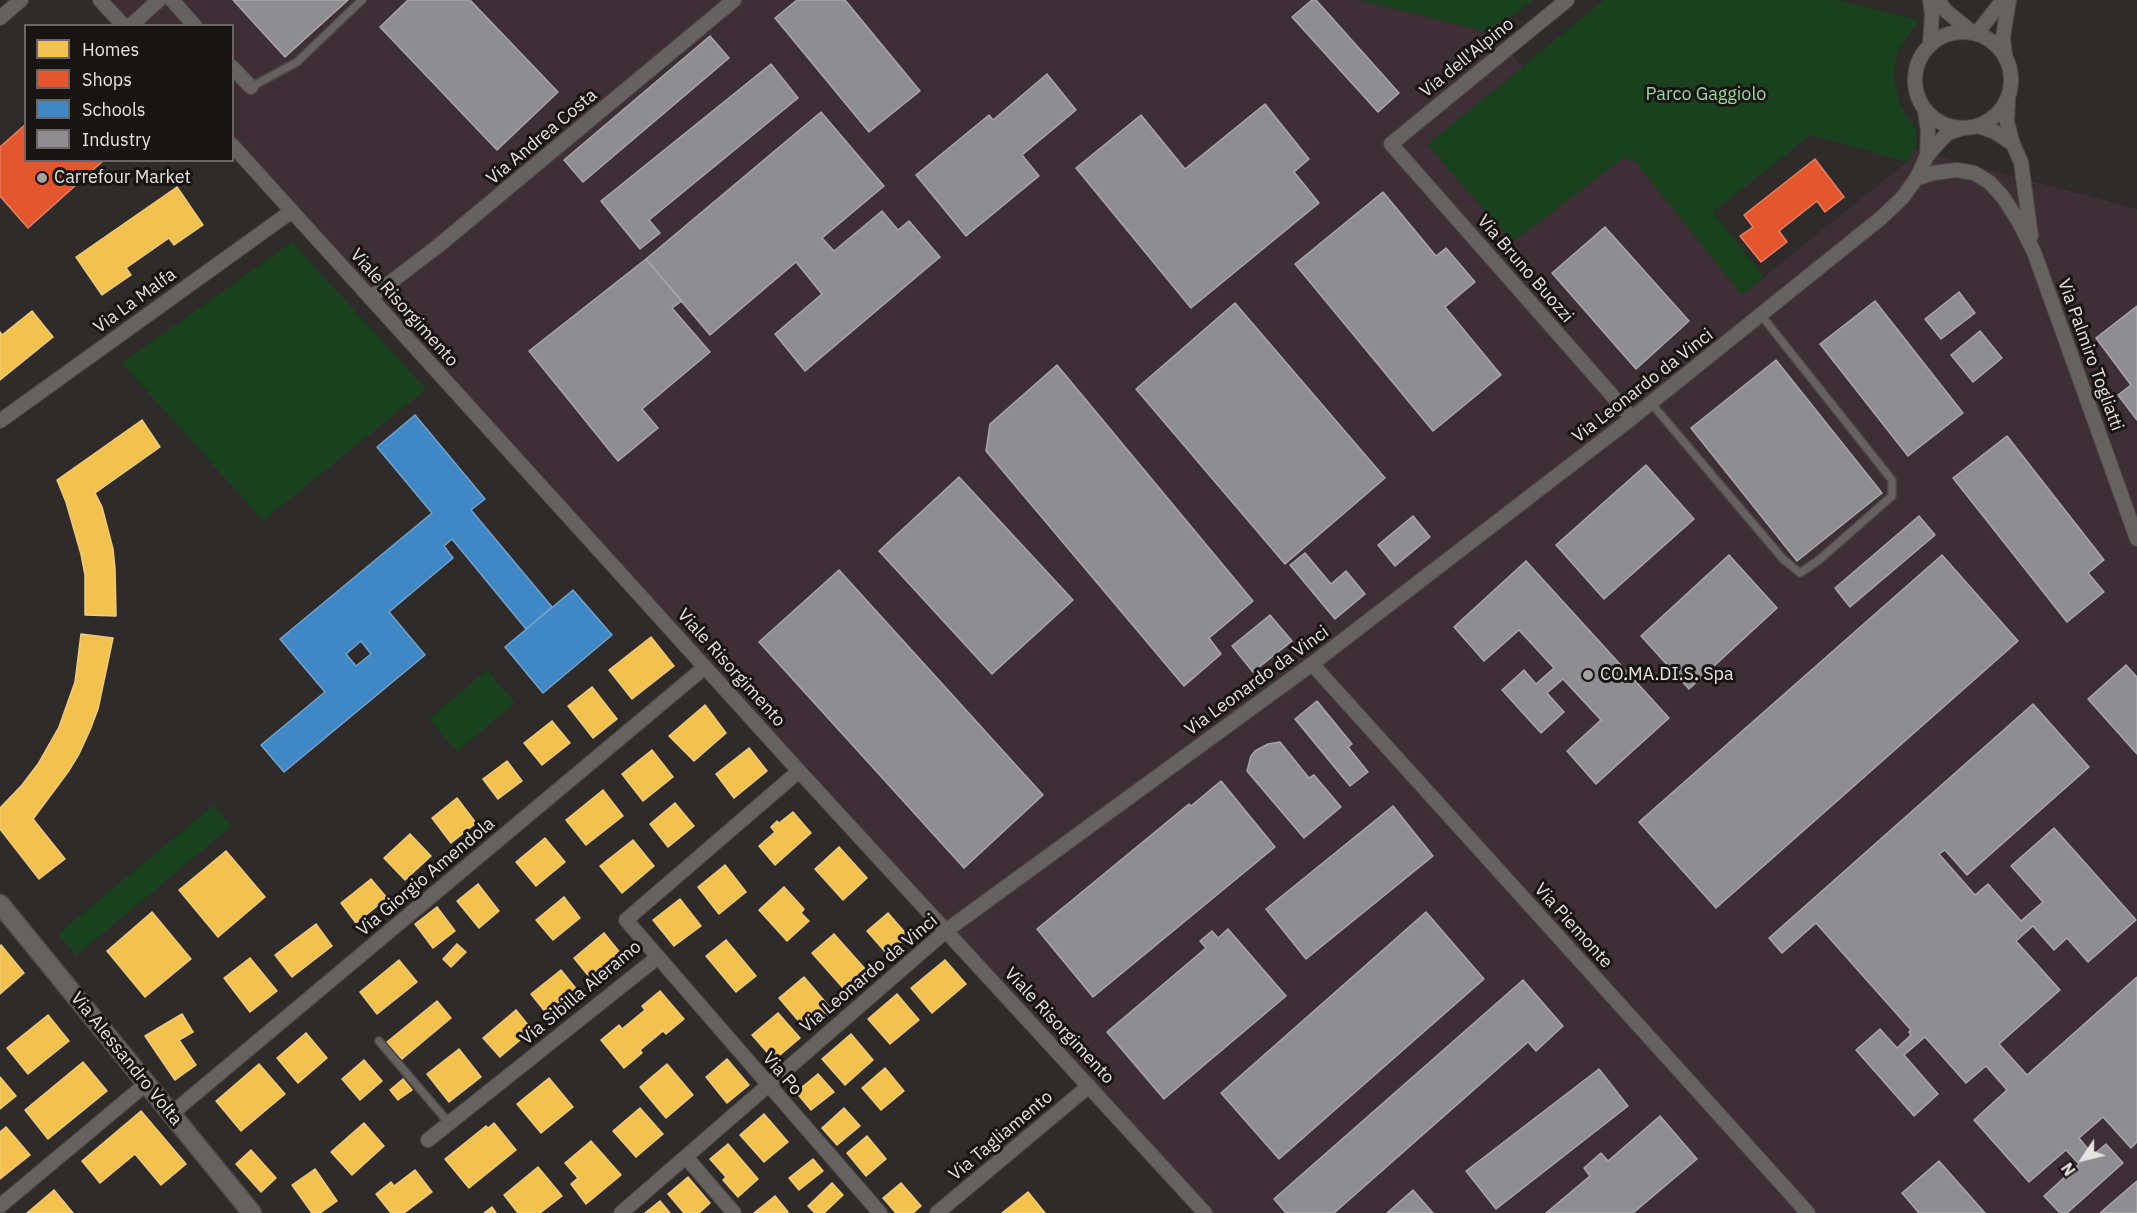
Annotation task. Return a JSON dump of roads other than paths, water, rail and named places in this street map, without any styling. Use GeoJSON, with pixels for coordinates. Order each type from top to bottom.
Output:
{"type":"FeatureCollection","features":[{"type":"Feature","properties":{"kind":"street"},"geometry":{"type":"LineString","coordinates":[[0,18],[21,0]]}},
{"type":"Feature","properties":{"kind":"street"},"geometry":{"type":"LineString","coordinates":[[100,0],[122,24]]}},
{"type":"Feature","properties":{"kind":"street"},"geometry":{"type":"LineString","coordinates":[[132,24],[159,0]]}},
{"type":"Feature","properties":{"kind":"street"},"geometry":{"type":"LineString","coordinates":[[172,0],[193,24]]}},
{"type":"Feature","properties":{"kind":"street","name":"Via Andrea Costa"},"geometry":{"type":"LineString","coordinates":[[370,298],[438,246],[734,0]]}},
{"type":"Feature","properties":{"kind":"street","name":"Via dell'Alpino"},"geometry":{"type":"LineString","coordinates":[[1391,144],[1567,0]]}},
{"type":"Feature","properties":{"kind":"street"},"geometry":{"type":"LineString","coordinates":[[1930,0],[1932,14],[1930,45]]}},
{"type":"Feature","properties":{"kind":"street"},"geometry":{"type":"LineString","coordinates":[[1938,0],[1946,11],[1975,33],[1996,44],[2005,55]]}},
{"type":"Feature","properties":{"kind":"street"},"geometry":{"type":"LineString","coordinates":[[1975,33],[2003,0]]}},
{"type":"Feature","properties":{"kind":"street"},"geometry":{"type":"LineString","coordinates":[[1975,33],[1963,31],[1950,33],[1937,39],[1918,63],[1915,76],[1917,93],[1925,110],[1936,120],[1955,128],[1978,126],[1992,119],[2008,98],[2011,89],[2011,70],[2005,55],[2003,37],[2009,0]]}},
{"type":"Feature","properties":{"kind":"street"},"geometry":{"type":"LineString","coordinates":[[234,69],[251,87]]}},
{"type":"Feature","properties":{"kind":"street","name":"Via Palmiro Togliatti"},"geometry":{"type":"LineString","coordinates":[[2008,98],[2007,122],[2021,162],[2034,252]]}},
{"type":"Feature","properties":{"kind":"street","name":"Via Leonardo da Vinci"},"geometry":{"type":"LineString","coordinates":[[1925,110],[1928,132],[1927,156]]}},
{"type":"Feature","properties":{"kind":"street"},"geometry":{"type":"LineString","coordinates":[[1978,126],[1995,132],[2013,144]]}},
{"type":"Feature","properties":{"kind":"street","name":"Via Leonardo da Vinci"},"geometry":{"type":"LineString","coordinates":[[621,1213],[947,930],[1312,664],[1632,418],[1881,218],[1903,197],[1916,179],[1927,156],[1948,133],[1963,128]]}},
{"type":"Feature","properties":{"kind":"street","name":"Via Bruno Buozzi"},"geometry":{"type":"LineString","coordinates":[[1391,144],[1632,418]]}},
{"type":"Feature","properties":{"kind":"street","name":"Viale Risorgimento"},"geometry":{"type":"LineString","coordinates":[[234,147],[799,771],[1205,1213]]}},
{"type":"Feature","properties":{"kind":"street","name":"Via Palmiro Togliatti"},"geometry":{"type":"LineString","coordinates":[[1916,179],[1933,173],[1957,170],[1974,173],[1989,183],[2003,197],[2019,222],[2034,252],[2137,539]]}},
{"type":"Feature","properties":{"kind":"street","name":"Via La Malfa"},"geometry":{"type":"LineString","coordinates":[[0,421],[292,211]]}},
{"type":"Feature","properties":{"kind":"street","name":"Via Piemonte"},"geometry":{"type":"LineString","coordinates":[[1312,664],[1808,1213]]}},
{"type":"Feature","properties":{"kind":"street","name":"Via Giorgio Amendola"},"geometry":{"type":"LineString","coordinates":[[171,1114],[705,667]]}},
{"type":"Feature","properties":{"kind":"street","name":"Via Sibilla Aleramo"},"geometry":{"type":"LineString","coordinates":[[428,1140],[658,957],[626,920],[799,771]]}},
{"type":"Feature","properties":{"kind":"street","name":"Via Alessandro Volta"},"geometry":{"type":"LineString","coordinates":[[1,907],[251,1212]]}},
{"type":"Feature","properties":{"kind":"street","name":"Via Po"},"geometry":{"type":"LineString","coordinates":[[658,957],[880,1213]]}},
{"type":"Feature","properties":{"kind":"street"},"geometry":{"type":"LineString","coordinates":[[0,1206],[146,1084]]}},
{"type":"Feature","properties":{"kind":"street","name":"Via Tagliamento"},"geometry":{"type":"LineString","coordinates":[[937,1213],[1089,1086]]}},
{"type":"Feature","properties":{"kind":"street"},"geometry":{"type":"LineString","coordinates":[[686,1157],[734,1213]]}},
{"type":"Feature","properties":{"kind":"lane"},"geometry":{"type":"LineString","coordinates":[[251,87],[297,62],[362,0]]}},
{"type":"Feature","properties":{"kind":"lane"},"geometry":{"type":"LineString","coordinates":[[1651,403],[1783,559],[1800,573],[1819,560],[1892,496],[1892,480],[1761,315]]}},
{"type":"Feature","properties":{"kind":"lane"},"geometry":{"type":"LineString","coordinates":[[379,1041],[449,1123]]}},
{"type":"Feature","properties":{"kind":"place","name":"Carrefour Market"},"geometry":{"type":"Point","coordinates":[42,178]}},
{"type":"Feature","properties":{"kind":"place","name":"CO.MA.DI.S. Spa"},"geometry":{"type":"Point","coordinates":[1588,675]}},
{"type":"Feature","properties":{"kind":"park label","name":"Parco Gaggiolo"},"geometry":{"type":"Point","coordinates":[1706,95]}}]}
